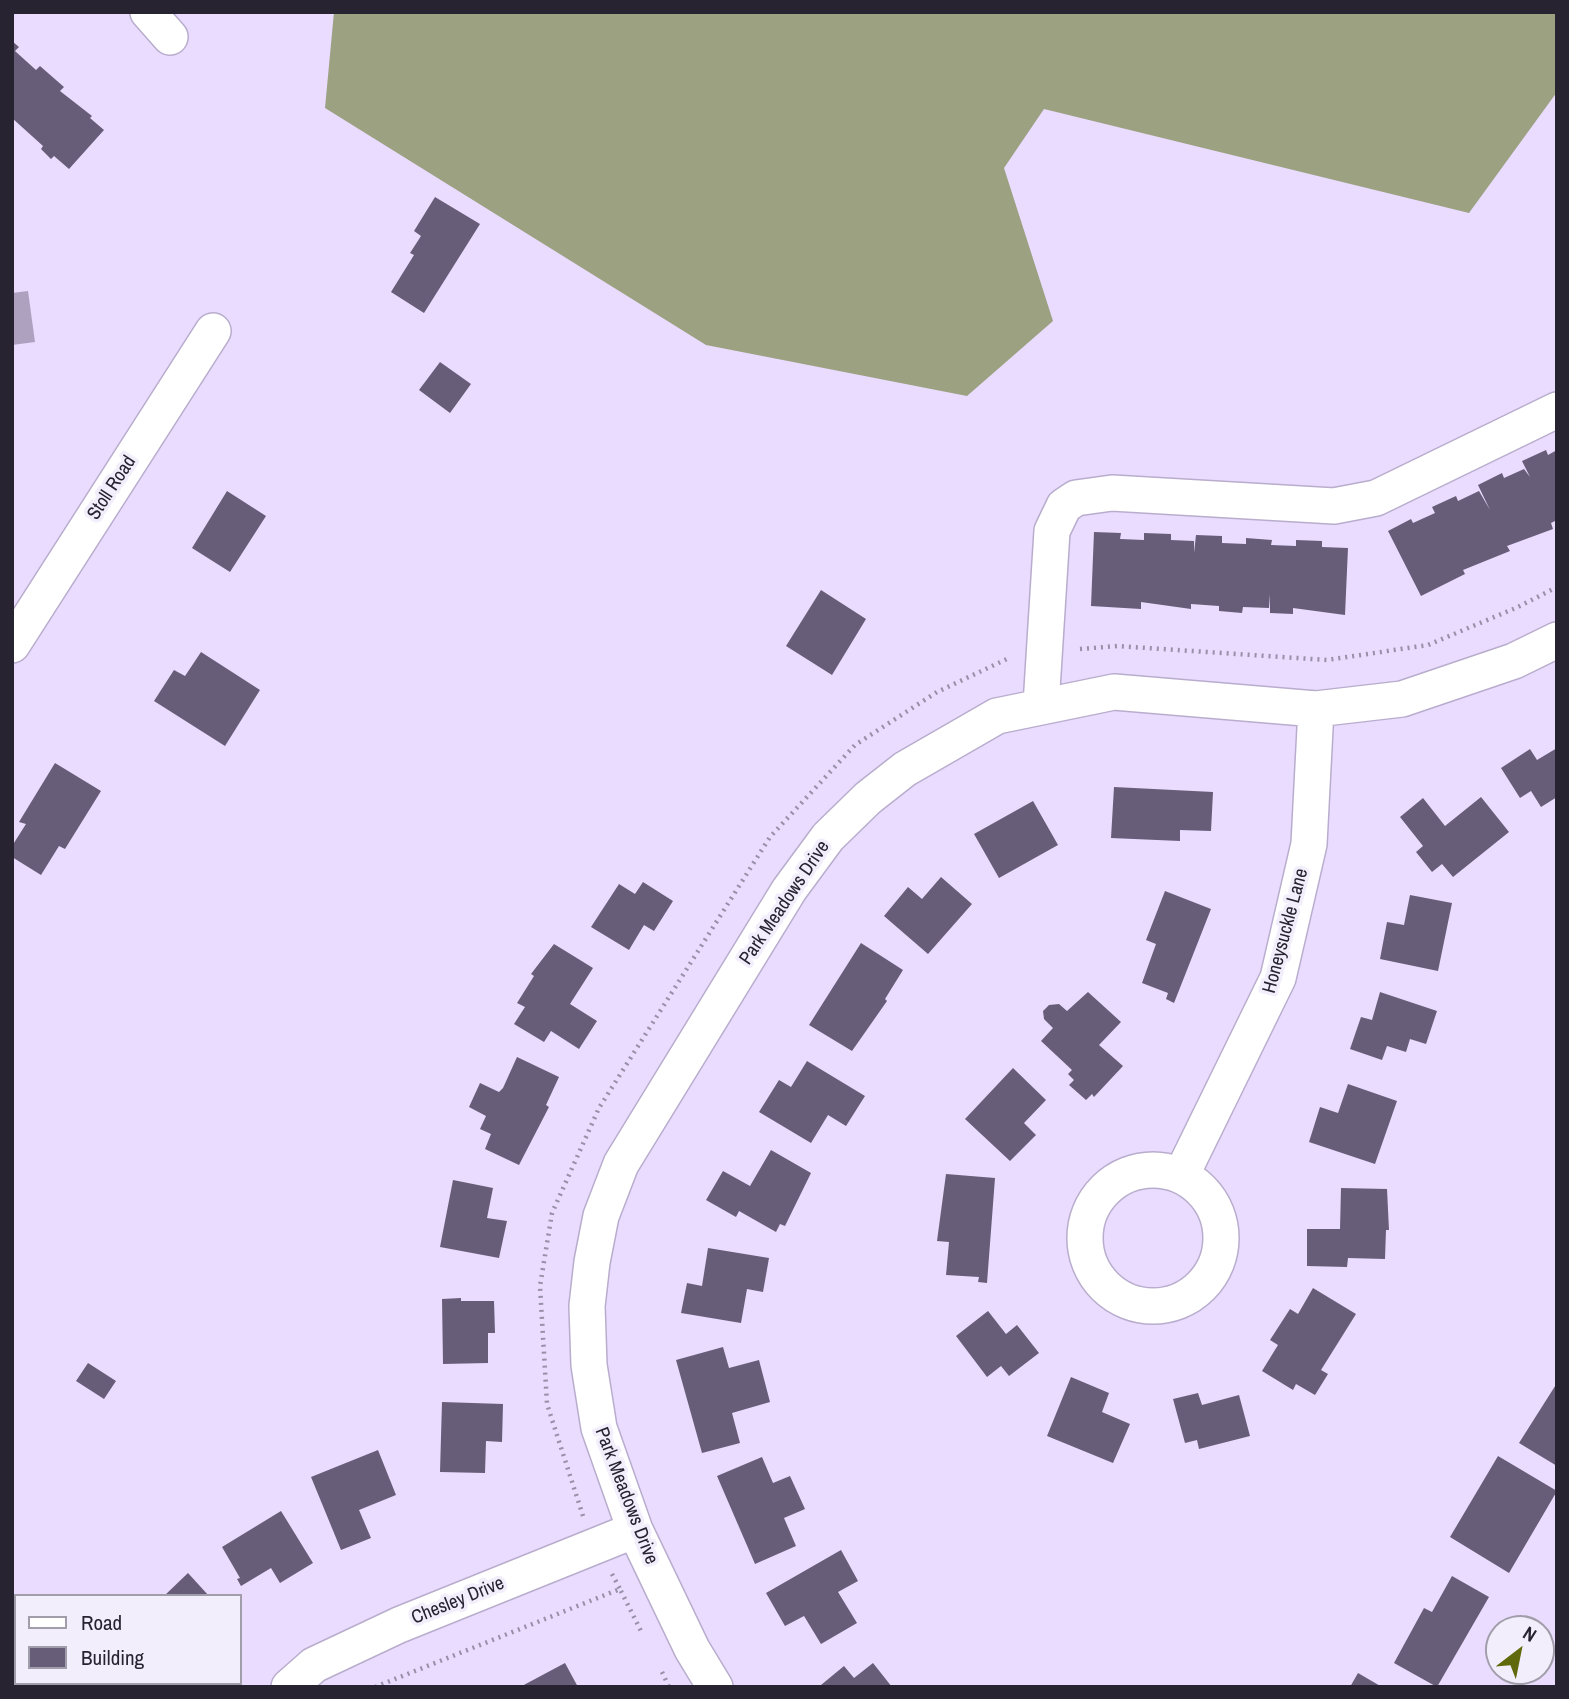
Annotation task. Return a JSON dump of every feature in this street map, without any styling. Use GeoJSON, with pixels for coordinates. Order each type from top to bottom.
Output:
{"type":"FeatureCollection","features":[{"type":"Feature","properties":{"kind":"street","name":"Stoll Road"},"geometry":{"type":"LineString","coordinates":[[12,645],[213,331]]}},
{"type":"Feature","properties":{"kind":"street"},"geometry":{"type":"LineString","coordinates":[[1041,705],[1052,531],[1065,506],[1076,498],[1112,493],[1334,506],[1362,501],[1376,498],[1557,410]]}},
{"type":"Feature","properties":{"kind":"street","name":"Park Meadows Drive"},"geometry":{"type":"LineString","coordinates":[[715,1687],[692,1649],[635,1530],[599,1428],[589,1365],[587,1306],[592,1262],[601,1216],[621,1164],[789,890],[828,837],[868,798],[905,769],[952,739],[997,716],[1114,692],[1317,709],[1402,699],[1514,661],[1557,640]]}},
{"type":"Feature","properties":{"kind":"street","name":"Honeysuckle Lane"},"geometry":{"type":"LineString","coordinates":[[1181,1176],[1278,978],[1309,844],[1317,709]]}},
{"type":"Feature","properties":{"kind":"street","name":"Chesley Drive"},"geometry":{"type":"LineString","coordinates":[[289,1687],[314,1665],[398,1625],[635,1530]]}},
{"type":"Feature","properties":{"kind":"path"},"geometry":{"type":"LineString","coordinates":[[645,1638],[579,1508],[547,1404],[540,1286],[552,1213],[599,1108],[770,837],[855,745],[937,692],[1022,653],[1117,646],[1327,660],[1428,645],[1518,607],[1557,587]]}},
{"type":"Feature","properties":{"kind":"path"},"geometry":{"type":"LineString","coordinates":[[375,1687],[620,1589]]}},
{"type":"Feature","properties":{"kind":"path"},"geometry":{"type":"LineString","coordinates":[[657,1662],[669,1687]]}},
{"type":"Feature","properties":{"kind":"green space"},"geometry":{"type":"Polygon","coordinates":[[[334,12],[1557,12],[1557,92],[1469,213],[1044,109],[1004,168],[1053,321],[967,396],[706,345],[325,108],[334,12]]]}},
{"type":"Feature","properties":{"kind":"shaded area"},"geometry":{"type":"Polygon","coordinates":[[[28,291],[35,342],[12,345],[12,293],[28,291]]]}},
{"type":"Feature","properties":{"kind":"building"},"geometry":{"type":"Polygon","coordinates":[[[12,41],[19,47],[15,51],[36,70],[40,66],[64,87],[60,91],[92,116],[90,118],[104,130],[69,169],[54,156],[51,159],[41,149],[43,146],[12,118],[12,41]]]}},
{"type":"Feature","properties":{"kind":"building"},"geometry":{"type":"Polygon","coordinates":[[[435,197],[480,224],[424,313],[391,292],[414,255],[410,253],[421,236],[414,231],[435,197]]]}},
{"type":"Feature","properties":{"kind":"building"},"geometry":{"type":"Polygon","coordinates":[[[440,362],[471,384],[450,413],[419,390],[440,362]]]}},
{"type":"Feature","properties":{"kind":"building"},"geometry":{"type":"Polygon","coordinates":[[[1546,450],[1548,455],[1557,450],[1557,520],[1551,523],[1553,529],[1507,546],[1510,551],[1463,570],[1465,574],[1421,596],[1388,531],[1411,519],[1413,523],[1435,513],[1432,507],[1456,496],[1458,501],[1479,491],[1490,510],[1478,485],[1502,473],[1504,478],[1524,469],[1530,477],[1522,461],[1546,450]]]}},
{"type":"Feature","properties":{"kind":"building"},"geometry":{"type":"Polygon","coordinates":[[[227,491],[266,516],[230,572],[192,548],[227,491]]]}},
{"type":"Feature","properties":{"kind":"building"},"geometry":{"type":"Polygon","coordinates":[[[1094,532],[1121,533],[1120,539],[1144,540],[1144,533],[1171,534],[1171,540],[1194,541],[1194,553],[1196,535],[1222,536],[1222,543],[1246,544],[1246,538],[1272,540],[1271,545],[1296,546],[1296,540],[1322,541],[1322,547],[1348,548],[1345,615],[1293,608],[1293,614],[1270,613],[1270,594],[1269,608],[1243,607],[1242,613],[1219,611],[1219,606],[1191,604],[1191,609],[1141,602],[1141,609],[1091,606],[1094,532]]]}},
{"type":"Feature","properties":{"kind":"building"},"geometry":{"type":"Polygon","coordinates":[[[821,590],[866,619],[832,675],[786,646],[821,590]]]}},
{"type":"Feature","properties":{"kind":"building"},"geometry":{"type":"Polygon","coordinates":[[[201,652],[260,690],[225,746],[154,701],[174,670],[185,676],[201,652]]]}},
{"type":"Feature","properties":{"kind":"building"},"geometry":{"type":"Polygon","coordinates":[[[1557,748],[1557,797],[1541,807],[1531,791],[1520,798],[1501,768],[1530,749],[1537,760],[1557,748]]]}},
{"type":"Feature","properties":{"kind":"building"},"geometry":{"type":"Polygon","coordinates":[[[55,763],[101,791],[65,849],[59,846],[41,875],[12,857],[12,846],[26,824],[19,822],[55,763]]]}},
{"type":"Feature","properties":{"kind":"building"},"geometry":{"type":"Polygon","coordinates":[[[1114,787],[1213,792],[1211,831],[1180,830],[1180,841],[1111,838],[1114,787]]]}},
{"type":"Feature","properties":{"kind":"building"},"geometry":{"type":"Polygon","coordinates":[[[1481,797],[1509,832],[1453,877],[1442,864],[1432,872],[1416,852],[1423,846],[1400,817],[1423,798],[1445,826],[1481,797]]]}},
{"type":"Feature","properties":{"kind":"building"},"geometry":{"type":"Polygon","coordinates":[[[1033,801],[1058,845],[999,878],[974,834],[1033,801]]]}},
{"type":"Feature","properties":{"kind":"building"},"geometry":{"type":"Polygon","coordinates":[[[941,877],[972,904],[928,954],[884,916],[908,887],[922,899],[941,877]]]}},
{"type":"Feature","properties":{"kind":"building"},"geometry":{"type":"Polygon","coordinates":[[[643,882],[673,901],[654,931],[644,925],[629,950],[591,927],[619,884],[635,894],[643,882]]]}},
{"type":"Feature","properties":{"kind":"building"},"geometry":{"type":"Polygon","coordinates":[[[1165,891],[1211,909],[1174,1003],[1166,999],[1168,993],[1142,983],[1156,944],[1146,940],[1165,891]]]}},
{"type":"Feature","properties":{"kind":"building"},"geometry":{"type":"Polygon","coordinates":[[[1410,895],[1452,903],[1438,971],[1380,959],[1387,922],[1404,925],[1410,895]]]}},
{"type":"Feature","properties":{"kind":"building"},"geometry":{"type":"Polygon","coordinates":[[[861,943],[903,970],[885,999],[887,1001],[852,1051],[809,1025],[861,943]]]}},
{"type":"Feature","properties":{"kind":"building"},"geometry":{"type":"Polygon","coordinates":[[[554,944],[593,968],[570,1004],[597,1021],[579,1049],[551,1031],[544,1042],[514,1024],[525,1007],[517,1003],[534,976],[531,974],[554,944]]]}},
{"type":"Feature","properties":{"kind":"building"},"geometry":{"type":"Polygon","coordinates":[[[1088,992],[1121,1022],[1099,1045],[1123,1066],[1094,1097],[1092,1094],[1086,1100],[1069,1085],[1074,1080],[1068,1074],[1072,1070],[1041,1041],[1053,1028],[1044,1019],[1043,1011],[1049,1005],[1059,1004],[1067,1011],[1088,992]]]}},
{"type":"Feature","properties":{"kind":"building"},"geometry":{"type":"Polygon","coordinates":[[[1380,992],[1437,1011],[1426,1044],[1410,1039],[1406,1052],[1387,1046],[1382,1060],[1350,1049],[1361,1017],[1372,1020],[1380,992]]]}},
{"type":"Feature","properties":{"kind":"building"},"geometry":{"type":"Polygon","coordinates":[[[517,1057],[559,1077],[546,1105],[549,1107],[519,1165],[485,1149],[491,1134],[480,1129],[486,1116],[469,1107],[480,1083],[499,1092],[503,1088],[517,1057]]]}},
{"type":"Feature","properties":{"kind":"building"},"geometry":{"type":"Polygon","coordinates":[[[807,1061],[865,1096],[846,1126],[828,1115],[811,1143],[759,1112],[779,1080],[791,1087],[807,1061]]]}},
{"type":"Feature","properties":{"kind":"building"},"geometry":{"type":"Polygon","coordinates":[[[1013,1068],[1046,1100],[1024,1123],[1036,1135],[1010,1161],[965,1119],[1013,1068]]]}},
{"type":"Feature","properties":{"kind":"building"},"geometry":{"type":"Polygon","coordinates":[[[1348,1084],[1397,1101],[1375,1164],[1309,1142],[1320,1107],[1338,1113],[1348,1084]]]}},
{"type":"Feature","properties":{"kind":"building"},"geometry":{"type":"Polygon","coordinates":[[[771,1150],[811,1173],[785,1226],[780,1224],[776,1232],[739,1211],[736,1217],[706,1200],[723,1171],[750,1186],[771,1150]]]}},
{"type":"Feature","properties":{"kind":"building"},"geometry":{"type":"Polygon","coordinates":[[[946,1174],[995,1178],[987,1283],[978,1282],[979,1277],[946,1275],[949,1242],[937,1241],[946,1174]]]}},
{"type":"Feature","properties":{"kind":"building"},"geometry":{"type":"Polygon","coordinates":[[[453,1180],[493,1188],[487,1218],[507,1221],[499,1258],[440,1247],[453,1180]]]}},
{"type":"Feature","properties":{"kind":"building"},"geometry":{"type":"Polygon","coordinates":[[[1341,1188],[1387,1189],[1389,1230],[1386,1230],[1385,1259],[1348,1258],[1347,1267],[1307,1266],[1307,1229],[1340,1229],[1341,1188]]]}},
{"type":"Feature","properties":{"kind":"building"},"geometry":{"type":"Polygon","coordinates":[[[708,1248],[769,1258],[763,1292],[747,1289],[741,1323],[681,1313],[687,1283],[702,1286],[708,1248]]]}},
{"type":"Feature","properties":{"kind":"building"},"geometry":{"type":"Polygon","coordinates":[[[1313,1288],[1356,1314],[1321,1370],[1328,1374],[1315,1395],[1296,1384],[1293,1390],[1262,1371],[1278,1345],[1270,1340],[1290,1309],[1298,1314],[1313,1288]]]}},
{"type":"Feature","properties":{"kind":"building"},"geometry":{"type":"Polygon","coordinates":[[[461,1298],[461,1301],[494,1301],[495,1333],[488,1333],[488,1363],[443,1364],[442,1299],[461,1298]]]}},
{"type":"Feature","properties":{"kind":"building"},"geometry":{"type":"Polygon","coordinates":[[[988,1311],[1006,1334],[1017,1325],[1039,1353],[1009,1376],[1001,1366],[987,1377],[956,1336],[988,1311]]]}},
{"type":"Feature","properties":{"kind":"building"},"geometry":{"type":"Polygon","coordinates":[[[723,1347],[729,1368],[759,1360],[770,1402],[732,1413],[740,1443],[702,1453],[676,1360],[723,1347]]]}},
{"type":"Feature","properties":{"kind":"building"},"geometry":{"type":"Polygon","coordinates":[[[88,1363],[116,1381],[104,1399],[76,1381],[88,1363]]]}},
{"type":"Feature","properties":{"kind":"building"},"geometry":{"type":"Polygon","coordinates":[[[1071,1377],[1109,1393],[1102,1412],[1130,1424],[1113,1463],[1047,1436],[1071,1377]]]}},
{"type":"Feature","properties":{"kind":"building"},"geometry":{"type":"Polygon","coordinates":[[[1557,1383],[1557,1466],[1519,1443],[1557,1383]]]}},
{"type":"Feature","properties":{"kind":"building"},"geometry":{"type":"Polygon","coordinates":[[[1198,1393],[1202,1405],[1239,1395],[1250,1436],[1199,1449],[1197,1440],[1185,1443],[1173,1399],[1198,1393]]]}},
{"type":"Feature","properties":{"kind":"building"},"geometry":{"type":"Polygon","coordinates":[[[442,1402],[503,1404],[502,1442],[486,1441],[485,1473],[440,1472],[442,1402]]]}},
{"type":"Feature","properties":{"kind":"building"},"geometry":{"type":"Polygon","coordinates":[[[378,1450],[396,1495],[359,1510],[371,1538],[341,1550],[311,1477],[378,1450]]]}},
{"type":"Feature","properties":{"kind":"building"},"geometry":{"type":"Polygon","coordinates":[[[1498,1456],[1557,1491],[1509,1573],[1450,1537],[1498,1456]]]}},
{"type":"Feature","properties":{"kind":"building"},"geometry":{"type":"Polygon","coordinates":[[[762,1457],[773,1483],[790,1476],[805,1509],[784,1518],[796,1546],[755,1564],[717,1476],[762,1457]]]}},
{"type":"Feature","properties":{"kind":"building"},"geometry":{"type":"Polygon","coordinates":[[[281,1511],[313,1563],[280,1583],[271,1568],[241,1586],[237,1579],[240,1578],[222,1547],[281,1511]]]}},
{"type":"Feature","properties":{"kind":"building"},"geometry":{"type":"Polygon","coordinates":[[[841,1550],[858,1581],[838,1592],[857,1623],[821,1644],[804,1616],[785,1626],[766,1593],[841,1550]]]}},
{"type":"Feature","properties":{"kind":"building"},"geometry":{"type":"Polygon","coordinates":[[[188,1573],[207,1594],[166,1594],[188,1573]]]}},
{"type":"Feature","properties":{"kind":"building"},"geometry":{"type":"Polygon","coordinates":[[[1452,1576],[1489,1597],[1437,1687],[1394,1663],[1424,1608],[1432,1612],[1452,1576]]]}},
{"type":"Feature","properties":{"kind":"building"},"geometry":{"type":"Polygon","coordinates":[[[565,1663],[578,1687],[520,1687],[565,1663]]]}},
{"type":"Feature","properties":{"kind":"building"},"geometry":{"type":"Polygon","coordinates":[[[873,1663],[892,1687],[821,1685],[844,1666],[854,1678],[873,1663]]]}},
{"type":"Feature","properties":{"kind":"building"},"geometry":{"type":"Polygon","coordinates":[[[1358,1673],[1382,1687],[1350,1687],[1358,1673]]]}},
{"type":"Feature","properties":{"kind":"building"},"geometry":{"type":"Polygon","coordinates":[[[59,1685],[120,1685],[119,1687],[58,1687],[59,1685]]]}}]}
